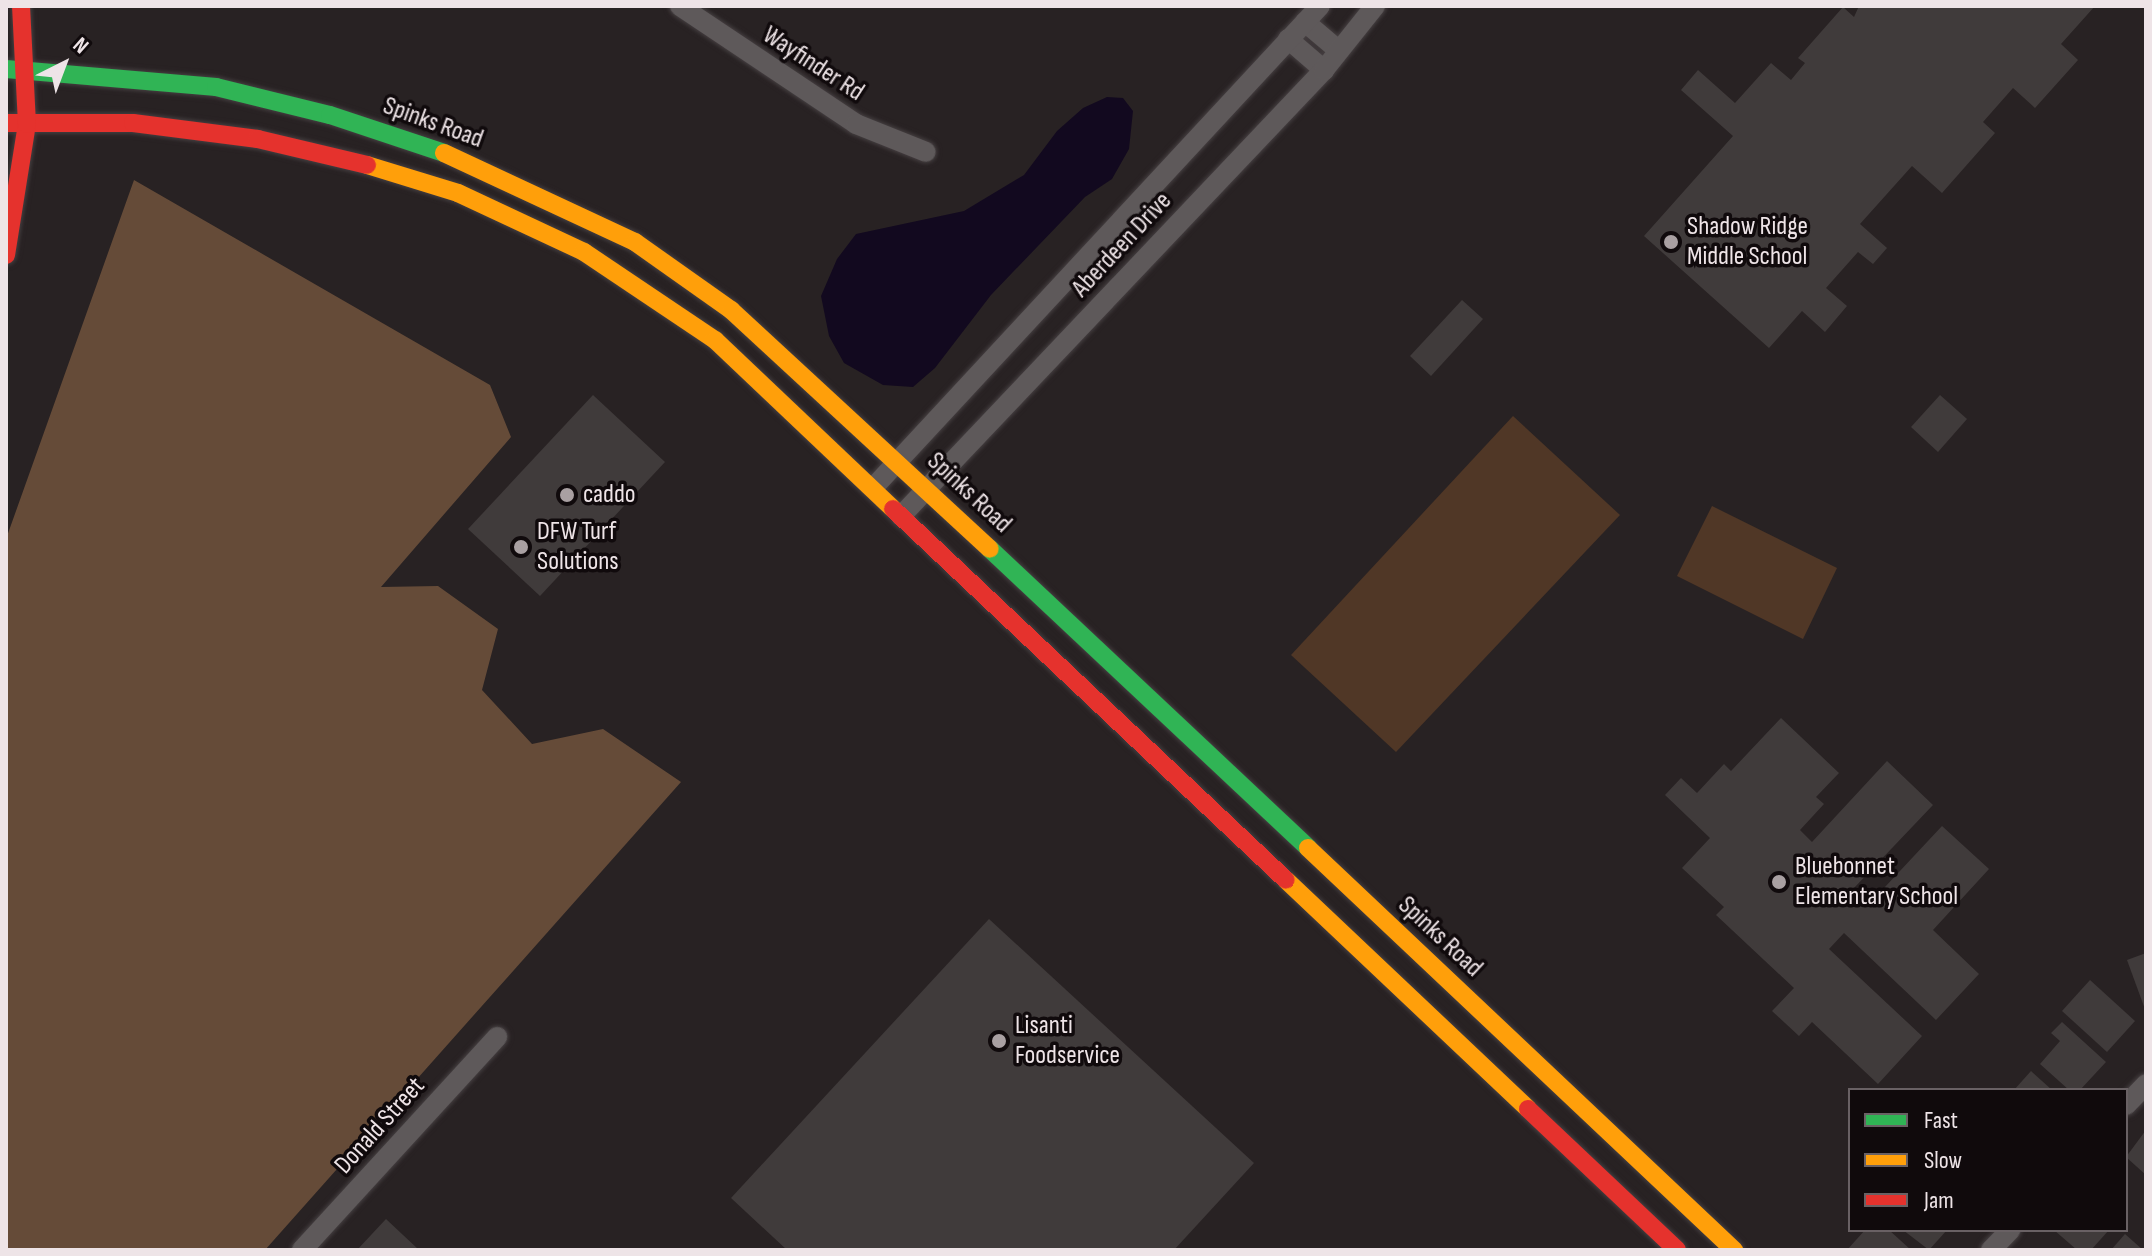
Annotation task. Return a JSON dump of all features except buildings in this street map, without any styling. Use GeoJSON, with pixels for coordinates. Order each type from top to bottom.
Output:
{"type":"FeatureCollection","features":[{"type":"Feature","properties":{"kind":"main road"},"geometry":{"type":"LineString","coordinates":[[6,255],[27,124],[15,69],[21,6]]}},
{"type":"Feature","properties":{"kind":"main road","name":"Spinks Road"},"geometry":{"type":"LineString","coordinates":[[15,69],[216,87],[330,115],[468,161],[635,242],[731,310],[898,461],[1734,1250]]}},
{"type":"Feature","properties":{"kind":"main road"},"geometry":{"type":"LineString","coordinates":[[6,123],[133,123],[258,139],[359,162],[458,193],[584,252],[715,340],[1677,1250]]}},
{"type":"Feature","properties":{"kind":"main road"},"geometry":{"type":"LineString","coordinates":[[458,193],[468,161]]}},
{"type":"Feature","properties":{"kind":"main road"},"geometry":{"type":"LineString","coordinates":[[1346,938],[1374,910]]}},
{"type":"Feature","properties":{"kind":"main road"},"geometry":{"type":"LineString","coordinates":[[1592,1170],[1619,1142]]}},
{"type":"Feature","properties":{"kind":"street","name":"Wayfinder Rd"},"geometry":{"type":"LineString","coordinates":[[680,6],[856,124],[926,152]]}},
{"type":"Feature","properties":{"kind":"street","name":"Aberdeen Drive"},"geometry":{"type":"LineString","coordinates":[[873,488],[1320,6]]}},
{"type":"Feature","properties":{"kind":"street","name":"Aberdeen Drive"},"geometry":{"type":"LineString","coordinates":[[901,516],[1324,70],[1337,49],[1375,6]]}},
{"type":"Feature","properties":{"kind":"street"},"geometry":{"type":"LineString","coordinates":[[1305,22],[1337,49]]}},
{"type":"Feature","properties":{"kind":"street"},"geometry":{"type":"LineString","coordinates":[[1288,39],[1324,70]]}},
{"type":"Feature","properties":{"kind":"street","name":"Donald Street"},"geometry":{"type":"LineString","coordinates":[[302,1250],[497,1037]]}},
{"type":"Feature","properties":{"kind":"street"},"geometry":{"type":"LineString","coordinates":[[2128,1103],[2146,1084]]}},
{"type":"Feature","properties":{"kind":"shaded area"},"geometry":{"type":"Polygon","coordinates":[[[1107,97],[1123,98],[1133,111],[1129,149],[1112,179],[1085,197],[991,295],[935,368],[913,387],[883,385],[844,363],[829,336],[821,296],[837,259],[856,234],[964,211],[1024,175],[1057,131],[1083,108],[1107,97]]]}},
{"type":"Feature","properties":{"kind":"shaded area"},"geometry":{"type":"Polygon","coordinates":[[[134,180],[490,385],[511,437],[381,587],[438,586],[498,629],[482,690],[532,744],[603,729],[681,782],[265,1250],[6,1250],[6,539],[134,180]]]}},
{"type":"Feature","properties":{"kind":"shaded area"},"geometry":{"type":"Polygon","coordinates":[[[1513,416],[1620,515],[1396,752],[1291,655],[1513,416]]]}},
{"type":"Feature","properties":{"kind":"shaded area"},"geometry":{"type":"Polygon","coordinates":[[[1712,506],[1837,568],[1803,639],[1677,576],[1712,506]]]}},
{"type":"Feature","properties":{"kind":"traffic: fast"},"geometry":{"type":"LineString","coordinates":[[6,69],[216,87],[330,115],[444,153]]}},
{"type":"Feature","properties":{"kind":"traffic: fast"},"geometry":{"type":"LineString","coordinates":[[990,549],[1308,848]]}},
{"type":"Feature","properties":{"kind":"traffic: slow"},"geometry":{"type":"LineString","coordinates":[[444,153],[635,242],[731,310],[990,549]]}},
{"type":"Feature","properties":{"kind":"traffic: slow"},"geometry":{"type":"LineString","coordinates":[[367,165],[458,193],[584,252],[715,340],[893,509]]}},
{"type":"Feature","properties":{"kind":"traffic: slow"},"geometry":{"type":"LineString","coordinates":[[1308,848],[1734,1250]]}},
{"type":"Feature","properties":{"kind":"traffic: slow"},"geometry":{"type":"LineString","coordinates":[[1286,880],[1528,1109]]}},
{"type":"Feature","properties":{"kind":"traffic: jam"},"geometry":{"type":"LineString","coordinates":[[6,255],[27,124],[21,6]]}},
{"type":"Feature","properties":{"kind":"traffic: jam"},"geometry":{"type":"LineString","coordinates":[[6,123],[133,123],[258,139],[367,165]]}},
{"type":"Feature","properties":{"kind":"traffic: jam"},"geometry":{"type":"LineString","coordinates":[[893,509],[1286,880]]}},
{"type":"Feature","properties":{"kind":"traffic: jam"},"geometry":{"type":"LineString","coordinates":[[1528,1109],[1677,1250]]}},
{"type":"Feature","properties":{"kind":"place","name":"Shadow Ridge Middle School"},"geometry":{"type":"Point","coordinates":[1671,242]}},
{"type":"Feature","properties":{"kind":"place","name":"caddo"},"geometry":{"type":"Point","coordinates":[567,495]}},
{"type":"Feature","properties":{"kind":"place","name":"DFW Turf Solutions"},"geometry":{"type":"Point","coordinates":[521,547]}},
{"type":"Feature","properties":{"kind":"place","name":"Bluebonnet Elementary School"},"geometry":{"type":"Point","coordinates":[1779,882]}},
{"type":"Feature","properties":{"kind":"place","name":"Lisanti Foodservice"},"geometry":{"type":"Point","coordinates":[999,1041]}}]}
